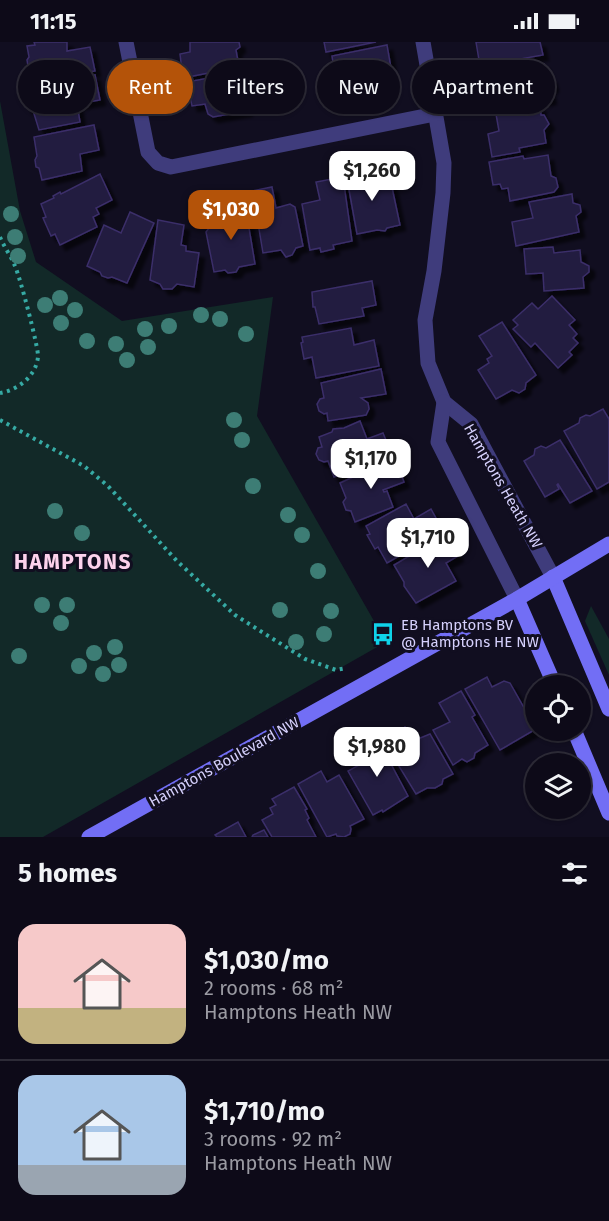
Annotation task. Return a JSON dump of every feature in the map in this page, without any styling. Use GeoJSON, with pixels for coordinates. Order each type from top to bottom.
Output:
{"type":"FeatureCollection","features":[{"type":"Feature","properties":{"kind":"street"},"geometry":{"type":"LineString","coordinates":[[126,42],[148,152],[158,163],[171,167],[435,114]]}},
{"type":"Feature","properties":{"kind":"street","name":"Hamptons Heath NW"},"geometry":{"type":"LineString","coordinates":[[423,42],[426,60]]}},
{"type":"Feature","properties":{"kind":"street","name":"Hamptons Heath NW"},"geometry":{"type":"LineString","coordinates":[[435,114],[444,163],[434,271],[425,320],[428,363],[444,402],[471,424],[553,577]]}},
{"type":"Feature","properties":{"kind":"street","name":"Hamptons Heath NW"},"geometry":{"type":"LineString","coordinates":[[444,402],[438,442],[517,598]]}},
{"type":"Feature","properties":{"kind":"street","name":"Hamptons Boulevard NW"},"geometry":{"type":"LineString","coordinates":[[90,837],[609,544]]}},
{"type":"Feature","properties":{"kind":"street"},"geometry":{"type":"LineString","coordinates":[[553,577],[609,709]]}},
{"type":"Feature","properties":{"kind":"street"},"geometry":{"type":"LineString","coordinates":[[517,598],[550,675]]}},
{"type":"Feature","properties":{"kind":"street"},"geometry":{"type":"LineString","coordinates":[[579,741],[609,813]]}},
{"type":"Feature","properties":{"kind":"path"},"geometry":{"type":"LineString","coordinates":[[0,237],[15,267],[39,353],[34,369],[27,380],[12,390],[0,393]]}},
{"type":"Feature","properties":{"kind":"path"},"geometry":{"type":"LineString","coordinates":[[0,420],[74,460],[100,480],[177,561],[235,615],[305,659],[336,670],[347,668]]}},
{"type":"Feature","properties":{"kind":"green space"},"geometry":{"type":"Polygon","coordinates":[[[0,101],[20,211],[36,262],[122,321],[273,297],[257,416],[386,642],[43,837],[0,837],[0,101]]]}},
{"type":"Feature","properties":{"kind":"green space"},"geometry":{"type":"Polygon","coordinates":[[[591,606],[609,639],[609,675],[585,621],[591,606]]]}},
{"type":"Feature","properties":{"kind":"building"},"geometry":{"type":"Polygon","coordinates":[[[34,42],[67,42],[67,51],[90,47],[93,60],[27,60],[29,57],[27,46],[35,45],[34,42]]]}},
{"type":"Feature","properties":{"kind":"building"},"geometry":{"type":"Polygon","coordinates":[[[190,42],[239,42],[240,47],[236,50],[238,60],[205,60],[205,74],[193,76],[193,60],[181,60],[180,54],[190,52],[190,42]]]}},
{"type":"Feature","properties":{"kind":"building"},"geometry":{"type":"Polygon","coordinates":[[[324,42],[376,42],[326,52],[324,42]]]}},
{"type":"Feature","properties":{"kind":"building"},"geometry":{"type":"Polygon","coordinates":[[[476,42],[540,42],[543,55],[514,60],[479,60],[476,42]]]}},
{"type":"Feature","properties":{"kind":"building"},"geometry":{"type":"Polygon","coordinates":[[[387,45],[390,60],[333,60],[332,56],[387,45]]]}},
{"type":"Feature","properties":{"kind":"building"},"geometry":{"type":"Polygon","coordinates":[[[95,75],[100,100],[95,101],[95,75]]]}},
{"type":"Feature","properties":{"kind":"building"},"geometry":{"type":"Polygon","coordinates":[[[205,79],[205,104],[193,106],[193,81],[205,79]]]}},
{"type":"Feature","properties":{"kind":"building"},"geometry":{"type":"Polygon","coordinates":[[[34,114],[79,114],[80,122],[39,130],[34,114]]]}},
{"type":"Feature","properties":{"kind":"building"},"geometry":{"type":"Polygon","coordinates":[[[208,114],[230,114],[213,117],[208,114]]]}},
{"type":"Feature","properties":{"kind":"building"},"geometry":{"type":"Polygon","coordinates":[[[496,114],[541,114],[549,124],[544,130],[546,143],[519,148],[520,152],[492,157],[488,134],[499,131],[496,114]]]}},
{"type":"Feature","properties":{"kind":"building"},"geometry":{"type":"Polygon","coordinates":[[[94,125],[99,150],[80,154],[82,171],[42,180],[39,168],[36,167],[34,137],[94,125]]]}},
{"type":"Feature","properties":{"kind":"building"},"geometry":{"type":"Polygon","coordinates":[[[548,155],[551,176],[556,178],[558,187],[554,192],[510,201],[508,188],[502,189],[500,184],[493,185],[489,162],[523,156],[524,159],[548,155]]]}},
{"type":"Feature","properties":{"kind":"building"},"geometry":{"type":"Polygon","coordinates":[[[370,168],[373,182],[390,178],[400,225],[387,228],[385,231],[377,230],[357,234],[346,173],[370,168]]]}},
{"type":"Feature","properties":{"kind":"building"},"geometry":{"type":"Polygon","coordinates":[[[100,174],[112,200],[96,208],[99,214],[93,217],[97,227],[60,245],[55,234],[51,236],[43,218],[46,217],[41,204],[54,198],[53,196],[60,192],[61,194],[100,174]]]}},
{"type":"Feature","properties":{"kind":"building"},"geometry":{"type":"Polygon","coordinates":[[[343,177],[352,241],[333,245],[334,249],[321,252],[320,248],[310,250],[302,204],[320,200],[316,182],[343,177]]]}},
{"type":"Feature","properties":{"kind":"building"},"geometry":{"type":"Polygon","coordinates":[[[272,187],[276,208],[290,204],[295,207],[303,246],[296,248],[292,255],[286,257],[281,250],[263,253],[257,217],[252,219],[247,192],[272,187]]]}},
{"type":"Feature","properties":{"kind":"building"},"geometry":{"type":"Polygon","coordinates":[[[572,194],[573,203],[580,205],[581,212],[576,216],[579,232],[516,246],[512,222],[533,218],[529,202],[572,194]]]}},
{"type":"Feature","properties":{"kind":"building"},"geometry":{"type":"Polygon","coordinates":[[[245,204],[255,264],[239,267],[236,272],[228,273],[225,270],[214,272],[206,232],[210,227],[223,226],[221,209],[245,204]]]}},
{"type":"Feature","properties":{"kind":"building"},"geometry":{"type":"Polygon","coordinates":[[[130,212],[154,223],[127,283],[102,276],[100,272],[87,266],[104,225],[121,233],[130,212]]]}},
{"type":"Feature","properties":{"kind":"building"},"geometry":{"type":"Polygon","coordinates":[[[158,220],[184,225],[181,245],[186,246],[186,251],[199,253],[194,287],[177,284],[172,289],[163,289],[160,284],[150,280],[158,220]]]}},
{"type":"Feature","properties":{"kind":"building"},"geometry":{"type":"Polygon","coordinates":[[[553,247],[554,253],[580,250],[581,262],[589,266],[589,272],[583,277],[584,288],[544,291],[543,273],[526,274],[524,249],[553,247]]]}},
{"type":"Feature","properties":{"kind":"building"},"geometry":{"type":"Polygon","coordinates":[[[372,281],[376,305],[362,308],[364,316],[319,324],[315,307],[313,307],[312,292],[372,281]]]}},
{"type":"Feature","properties":{"kind":"building"},"geometry":{"type":"Polygon","coordinates":[[[552,296],[575,320],[569,325],[577,334],[573,338],[578,343],[569,352],[572,355],[558,368],[535,343],[531,347],[513,329],[518,325],[513,320],[532,303],[538,309],[552,296]]]}},
{"type":"Feature","properties":{"kind":"building"},"geometry":{"type":"Polygon","coordinates":[[[502,322],[536,375],[519,393],[512,390],[496,399],[478,370],[489,363],[487,359],[492,356],[479,336],[502,322]]]}},
{"type":"Feature","properties":{"kind":"building"},"geometry":{"type":"Polygon","coordinates":[[[351,328],[354,345],[374,340],[379,366],[316,378],[312,357],[304,359],[302,337],[351,328]]]}},
{"type":"Feature","properties":{"kind":"building"},"geometry":{"type":"Polygon","coordinates":[[[381,369],[386,394],[361,398],[368,403],[369,409],[366,415],[328,421],[327,413],[319,411],[317,404],[320,399],[324,398],[321,383],[381,369]]]}},
{"type":"Feature","properties":{"kind":"building"},"geometry":{"type":"Polygon","coordinates":[[[603,409],[609,419],[609,482],[597,489],[564,431],[579,423],[580,418],[603,409]]]}},
{"type":"Feature","properties":{"kind":"building"},"geometry":{"type":"Polygon","coordinates":[[[360,421],[367,439],[383,433],[392,455],[334,477],[328,461],[319,460],[316,454],[318,448],[322,447],[319,437],[332,432],[333,429],[344,428],[360,421]]]}},
{"type":"Feature","properties":{"kind":"building"},"geometry":{"type":"Polygon","coordinates":[[[560,440],[592,491],[570,503],[558,484],[559,489],[545,497],[524,461],[534,455],[535,449],[541,446],[546,448],[560,440]]]}},
{"type":"Feature","properties":{"kind":"building"},"geometry":{"type":"Polygon","coordinates":[[[395,458],[404,482],[383,490],[387,491],[393,507],[355,522],[351,511],[346,510],[343,502],[346,498],[340,483],[395,458]]]}},
{"type":"Feature","properties":{"kind":"building"},"geometry":{"type":"Polygon","coordinates":[[[406,504],[414,519],[431,509],[443,531],[387,563],[378,547],[375,549],[367,535],[370,534],[366,526],[406,504]]]}},
{"type":"Feature","properties":{"kind":"building"},"geometry":{"type":"Polygon","coordinates":[[[445,535],[458,556],[446,563],[456,581],[416,603],[404,586],[394,565],[445,535]]]}},
{"type":"Feature","properties":{"kind":"building"},"geometry":{"type":"Polygon","coordinates":[[[487,677],[492,687],[504,681],[510,683],[525,709],[525,735],[500,750],[465,689],[487,677]]]}},
{"type":"Feature","properties":{"kind":"building"},"geometry":{"type":"Polygon","coordinates":[[[461,691],[488,745],[475,753],[474,758],[467,762],[462,759],[453,765],[433,730],[450,722],[439,703],[461,691]]]}},
{"type":"Feature","properties":{"kind":"building"},"geometry":{"type":"Polygon","coordinates":[[[405,727],[413,741],[430,734],[453,774],[443,779],[442,784],[435,788],[427,788],[416,794],[383,740],[405,727]]]}},
{"type":"Feature","properties":{"kind":"building"},"geometry":{"type":"Polygon","coordinates":[[[376,736],[408,796],[383,812],[382,810],[373,815],[348,771],[363,763],[355,749],[376,736]]]}},
{"type":"Feature","properties":{"kind":"building"},"geometry":{"type":"Polygon","coordinates":[[[321,771],[327,782],[339,775],[364,819],[350,826],[350,834],[344,837],[336,834],[327,837],[298,784],[321,771]]]}},
{"type":"Feature","properties":{"kind":"building"},"geometry":{"type":"Polygon","coordinates":[[[294,787],[307,809],[305,810],[309,818],[307,820],[316,837],[272,837],[262,820],[273,814],[270,808],[276,805],[272,799],[294,787]]]}},
{"type":"Feature","properties":{"kind":"building"},"geometry":{"type":"Polygon","coordinates":[[[238,822],[246,837],[217,837],[215,835],[238,822]]]}},
{"type":"Feature","properties":{"kind":"building"},"geometry":{"type":"Polygon","coordinates":[[[264,830],[268,837],[252,837],[253,835],[264,830]]]}},
{"type":"Feature","properties":{"kind":"place","name":"EB Hamptons BV @ Hamptons HE NW"},"geometry":{"type":"Point","coordinates":[383,634]}},
{"type":"Feature","properties":{"kind":"district","name":"HAMPTONS"},"geometry":{"type":"Point","coordinates":[73,562]}}]}
